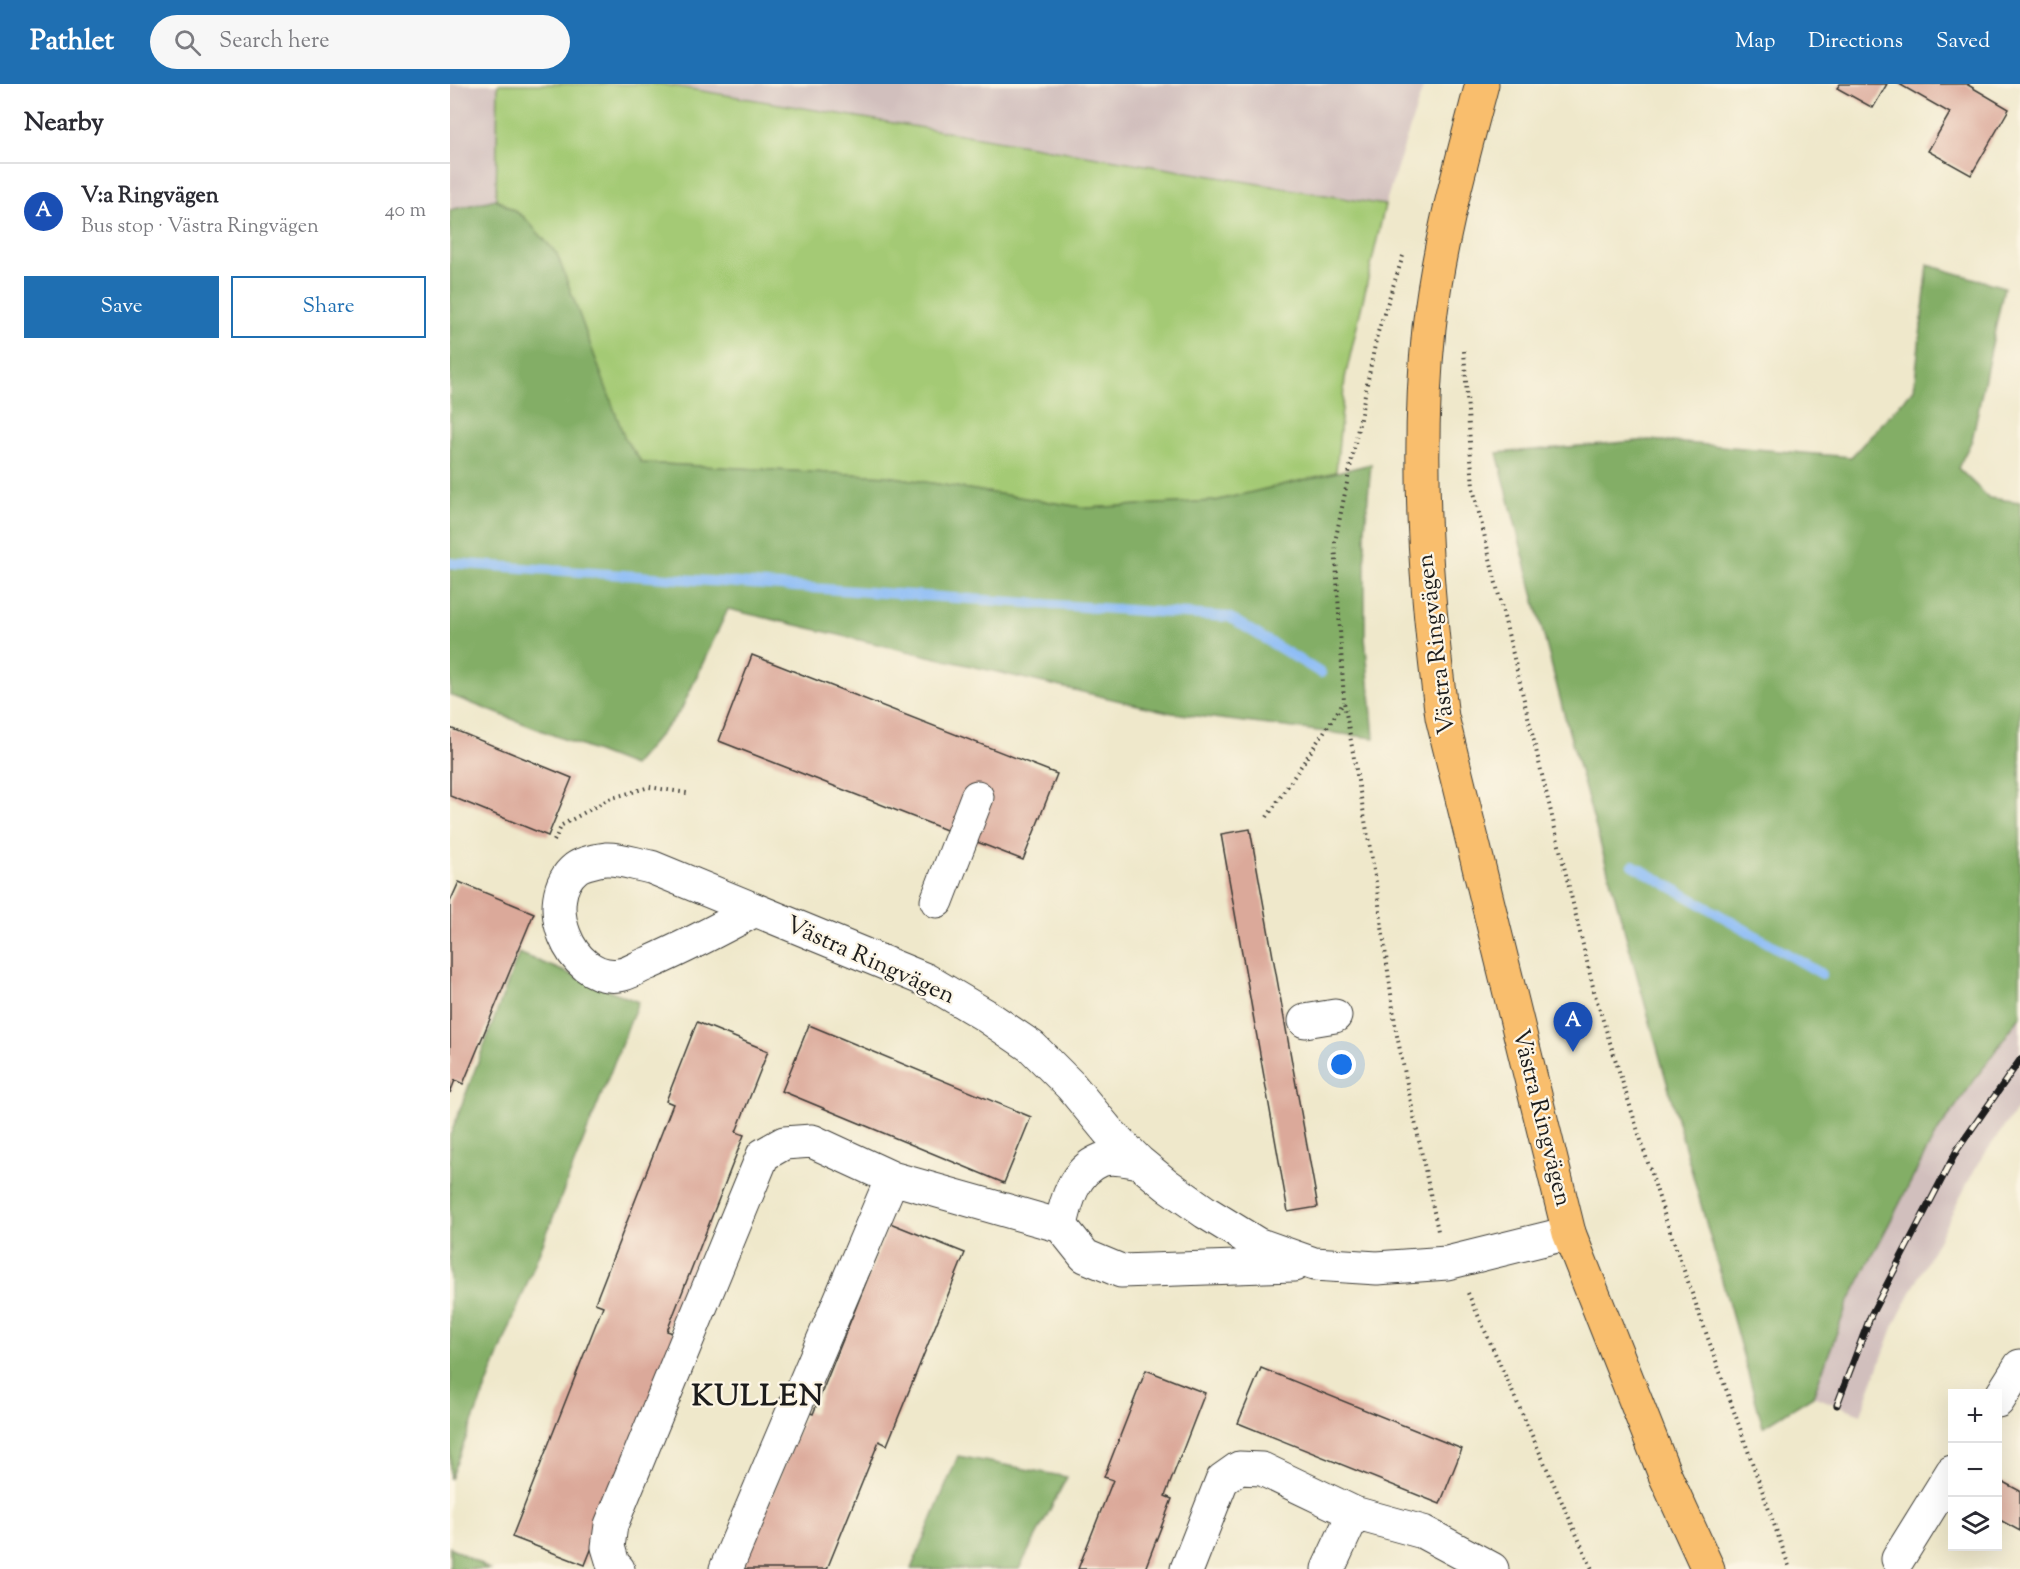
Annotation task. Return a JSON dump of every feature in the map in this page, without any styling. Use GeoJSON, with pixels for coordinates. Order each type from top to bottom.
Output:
{"type":"FeatureCollection","features":[{"type":"Feature","properties":{"kind":"main road","name":"Västra Ringvägen"},"geometry":{"type":"LineString","coordinates":[[1482,84],[1443,240],[1429,327],[1424,404],[1422,482],[1432,642],[1442,717],[1569,1233],[1665,1474],[1708,1569]]}},
{"type":"Feature","properties":{"kind":"street"},"geometry":{"type":"LineString","coordinates":[[937,901],[977,797]]}},
{"type":"Feature","properties":{"kind":"street","name":"Västra Ringvägen"},"geometry":{"type":"LineString","coordinates":[[755,910],[694,943],[620,975],[596,972],[575,956],[563,935],[559,909],[563,884],[577,867],[608,859],[651,867],[926,980],[985,1015],[1032,1047],[1071,1086],[1108,1131],[1139,1162],[1167,1185],[1257,1244],[1314,1264]]}},
{"type":"Feature","properties":{"kind":"street"},"geometry":{"type":"LineString","coordinates":[[618,1569],[614,1567],[608,1547],[611,1525],[763,1155],[784,1143],[812,1141],[892,1178],[1061,1226],[1065,1203],[1079,1176],[1102,1160],[1118,1159],[1139,1162]]}},
{"type":"Feature","properties":{"kind":"street"},"geometry":{"type":"LineString","coordinates":[[726,1569],[892,1178]]}},
{"type":"Feature","properties":{"kind":"street","name":"Västra Ringvägen"},"geometry":{"type":"LineString","coordinates":[[1061,1226],[1085,1256],[1121,1271],[1314,1264],[1377,1268],[1447,1263],[1569,1233]]}},
{"type":"Feature","properties":{"kind":"street"},"geometry":{"type":"LineString","coordinates":[[2002,1395],[2020,1366]]}},
{"type":"Feature","properties":{"kind":"street"},"geometry":{"type":"LineString","coordinates":[[1187,1569],[1222,1480],[1239,1468],[1262,1469],[1354,1513],[1423,1532],[1492,1569]]}},
{"type":"Feature","properties":{"kind":"street"},"geometry":{"type":"LineString","coordinates":[[1898,1559],[1948,1480]]}},
{"type":"Feature","properties":{"kind":"street"},"geometry":{"type":"LineString","coordinates":[[1328,1569],[1354,1513]]}},
{"type":"Feature","properties":{"kind":"path"},"geometry":{"type":"LineString","coordinates":[[1406,247],[1377,335],[1335,542],[1344,702],[1376,882],[1396,1031],[1435,1218],[1447,1263],[1467,1291],[1592,1569]]}},
{"type":"Feature","properties":{"kind":"path"},"geometry":{"type":"LineString","coordinates":[[1465,340],[1473,488],[1595,995],[1666,1220],[1790,1569]]}},
{"type":"Feature","properties":{"kind":"path"},"geometry":{"type":"LineString","coordinates":[[1268,817],[1344,702]]}},
{"type":"Feature","properties":{"kind":"path"},"geometry":{"type":"LineString","coordinates":[[553,842],[562,825],[609,799],[649,787],[687,793]]}},
{"type":"Feature","properties":{"kind":"shaded area"},"geometry":{"type":"Polygon","coordinates":[[[450,84],[498,84],[496,199],[450,210],[450,84]]]}},
{"type":"Feature","properties":{"kind":"shaded area"},"geometry":{"type":"Polygon","coordinates":[[[660,84],[1424,84],[1385,205],[660,84]]]}},
{"type":"Feature","properties":{"kind":"shaded area"},"geometry":{"type":"Polygon","coordinates":[[[2020,1016],[2020,1105],[1978,1163],[1894,1325],[1861,1414],[1813,1396],[1847,1305],[1934,1137],[2020,1016]]]}},
{"type":"Feature","properties":{"kind":"green space"},"geometry":{"type":"Polygon","coordinates":[[[498,84],[660,84],[1385,205],[1345,378],[1336,472],[1215,501],[1087,508],[887,476],[642,463],[625,440],[524,217],[496,199],[498,84]]]}},
{"type":"Feature","properties":{"kind":"green space"},"geometry":{"type":"Polygon","coordinates":[[[496,199],[524,217],[557,254],[625,439],[642,463],[888,476],[1087,508],[1215,501],[1371,464],[1365,529],[1365,637],[1374,738],[1172,713],[728,609],[681,710],[633,766],[450,695],[450,210],[496,199]]]}},
{"type":"Feature","properties":{"kind":"green space"},"geometry":{"type":"Polygon","coordinates":[[[1928,265],[2004,287],[1972,440],[1958,468],[1989,498],[2020,502],[2020,1016],[1934,1137],[1847,1305],[1813,1396],[1763,1427],[1563,710],[1497,453],[1649,440],[1851,457],[1914,389],[1928,265]]]}},
{"type":"Feature","properties":{"kind":"green space"},"geometry":{"type":"Polygon","coordinates":[[[519,953],[638,1002],[450,1479],[450,1136],[519,953]]]}},
{"type":"Feature","properties":{"kind":"green space"},"geometry":{"type":"Polygon","coordinates":[[[958,1456],[1067,1477],[1019,1569],[911,1569],[958,1456]]]}},
{"type":"Feature","properties":{"kind":"green space"},"geometry":{"type":"Polygon","coordinates":[[[450,1547],[489,1569],[450,1569],[450,1547]]]}},
{"type":"Feature","properties":{"kind":"building"},"geometry":{"type":"Polygon","coordinates":[[[1840,84],[1887,84],[1873,108],[1837,88],[1840,84]]]}},
{"type":"Feature","properties":{"kind":"building"},"geometry":{"type":"Polygon","coordinates":[[[1899,84],[1969,84],[2009,109],[1971,175],[1928,151],[1950,113],[1899,84]]]}},
{"type":"Feature","properties":{"kind":"building"},"geometry":{"type":"Polygon","coordinates":[[[752,655],[1057,774],[1023,860],[719,741],[752,655]]]}},
{"type":"Feature","properties":{"kind":"building"},"geometry":{"type":"Polygon","coordinates":[[[450,728],[572,778],[548,836],[450,796],[450,728]]]}},
{"type":"Feature","properties":{"kind":"building"},"geometry":{"type":"Polygon","coordinates":[[[1250,829],[1318,1207],[1288,1212],[1221,834],[1250,829]]]}},
{"type":"Feature","properties":{"kind":"building"},"geometry":{"type":"Polygon","coordinates":[[[459,882],[534,913],[463,1084],[455,1080],[450,1093],[450,902],[459,882]]]}},
{"type":"Feature","properties":{"kind":"building"},"geometry":{"type":"Polygon","coordinates":[[[697,1022],[768,1051],[736,1132],[744,1135],[667,1331],[676,1334],[585,1565],[512,1537],[603,1306],[595,1303],[673,1104],[666,1101],[697,1022]]]}},
{"type":"Feature","properties":{"kind":"building"},"geometry":{"type":"Polygon","coordinates":[[[809,1025],[1031,1117],[1004,1183],[782,1091],[809,1025]]]}},
{"type":"Feature","properties":{"kind":"building"},"geometry":{"type":"Polygon","coordinates":[[[890,1223],[965,1253],[887,1445],[879,1441],[827,1569],[742,1569],[806,1411],[813,1414],[890,1223]]]}},
{"type":"Feature","properties":{"kind":"building"},"geometry":{"type":"Polygon","coordinates":[[[1261,1368],[1462,1449],[1440,1504],[1238,1423],[1261,1368]]]}},
{"type":"Feature","properties":{"kind":"building"},"geometry":{"type":"Polygon","coordinates":[[[1146,1370],[1205,1393],[1165,1496],[1172,1499],[1145,1569],[1078,1569],[1113,1480],[1104,1477],[1146,1370]]]}},
{"type":"Feature","properties":{"kind":"building"},"geometry":{"type":"Polygon","coordinates":[[[2003,1482],[2020,1491],[2020,1531],[2002,1521],[2003,1482]]]}},
{"type":"Feature","properties":{"kind":"waterway"},"geometry":{"type":"LineString","coordinates":[[450,563],[1229,617],[1321,673]]}},
{"type":"Feature","properties":{"kind":"waterway"},"geometry":{"type":"LineString","coordinates":[[1633,865],[1822,974]]}},
{"type":"Feature","properties":{"kind":"railway"},"geometry":{"type":"LineString","coordinates":[[1837,1405],[1871,1315],[1957,1150],[2020,1060]]}},
{"type":"Feature","properties":{"kind":"place","name":"V:a Ringvägen"},"geometry":{"type":"Point","coordinates":[1573,1052]}},
{"type":"Feature","properties":{"kind":"district","name":"KULLEN"},"geometry":{"type":"Point","coordinates":[758,1397]}}]}
